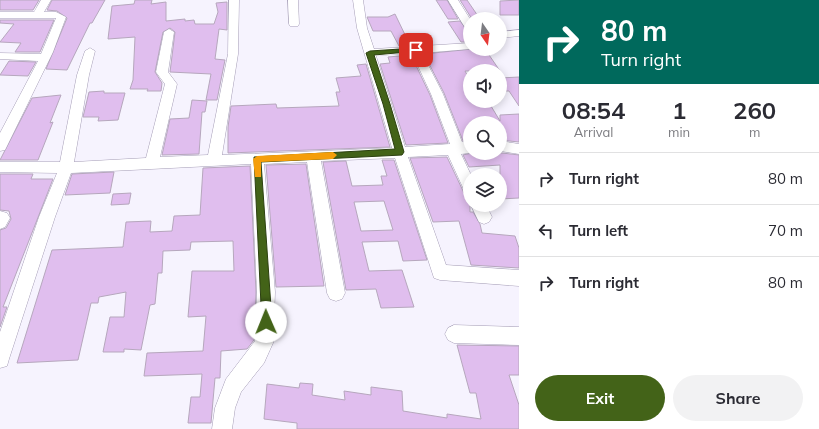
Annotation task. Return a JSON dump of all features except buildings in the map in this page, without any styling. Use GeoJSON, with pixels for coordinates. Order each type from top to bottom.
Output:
{"type":"FeatureCollection","features":[{"type":"Feature","properties":{"kind":"street"},"geometry":{"type":"LineString","coordinates":[[37,15],[46,0]]}},
{"type":"Feature","properties":{"kind":"street"},"geometry":{"type":"LineString","coordinates":[[214,161],[233,54],[234,0]]}},
{"type":"Feature","properties":{"kind":"street"},"geometry":{"type":"LineString","coordinates":[[293,0],[294,24]]}},
{"type":"Feature","properties":{"kind":"street"},"geometry":{"type":"LineString","coordinates":[[358,0],[362,28],[400,152],[440,272],[519,278]]}},
{"type":"Feature","properties":{"kind":"street"},"geometry":{"type":"LineString","coordinates":[[453,0],[463,16]]}},
{"type":"Feature","properties":{"kind":"street"},"geometry":{"type":"LineString","coordinates":[[0,15],[37,15],[61,17],[44,58],[6,119],[0,146]]}},
{"type":"Feature","properties":{"kind":"street"},"geometry":{"type":"LineString","coordinates":[[152,162],[171,84],[162,72],[169,32]]}},
{"type":"Feature","properties":{"kind":"street"},"geometry":{"type":"LineString","coordinates":[[507,34],[519,33]]}},
{"type":"Feature","properties":{"kind":"street"},"geometry":{"type":"LineString","coordinates":[[370,53],[463,47]]}},
{"type":"Feature","properties":{"kind":"street"},"geometry":{"type":"LineString","coordinates":[[416,50],[437,93],[449,125],[451,135],[460,149],[465,168]]}},
{"type":"Feature","properties":{"kind":"street"},"geometry":{"type":"LineString","coordinates":[[0,359],[47,217],[66,168],[83,75],[90,51]]}},
{"type":"Feature","properties":{"kind":"street"},"geometry":{"type":"LineString","coordinates":[[0,56],[44,58]]}},
{"type":"Feature","properties":{"kind":"street"},"geometry":{"type":"LineString","coordinates":[[507,147],[519,149]]}},
{"type":"Feature","properties":{"kind":"street"},"geometry":{"type":"LineString","coordinates":[[0,167],[66,168],[152,162],[214,161],[460,149]]}},
{"type":"Feature","properties":{"kind":"street"},"geometry":{"type":"LineString","coordinates":[[313,156],[336,293]]}},
{"type":"Feature","properties":{"kind":"street"},"geometry":{"type":"LineString","coordinates":[[222,429],[225,408],[233,386],[257,356],[264,343],[266,292],[257,159]]}},
{"type":"Feature","properties":{"kind":"street"},"geometry":{"type":"LineString","coordinates":[[0,218],[2,218],[0,222]]}},
{"type":"Feature","properties":{"kind":"street"},"geometry":{"type":"LineString","coordinates":[[454,334],[519,336]]}},
{"type":"Feature","properties":{"kind":"slow traffic"},"geometry":{"type":"LineString","coordinates":[[258,174],[257,159],[333,155]]}},
{"type":"Feature","properties":{"kind":"route"},"geometry":{"type":"LineString","coordinates":[[266,322],[266,292],[257,159],[400,152],[370,53],[416,50]]}}]}
